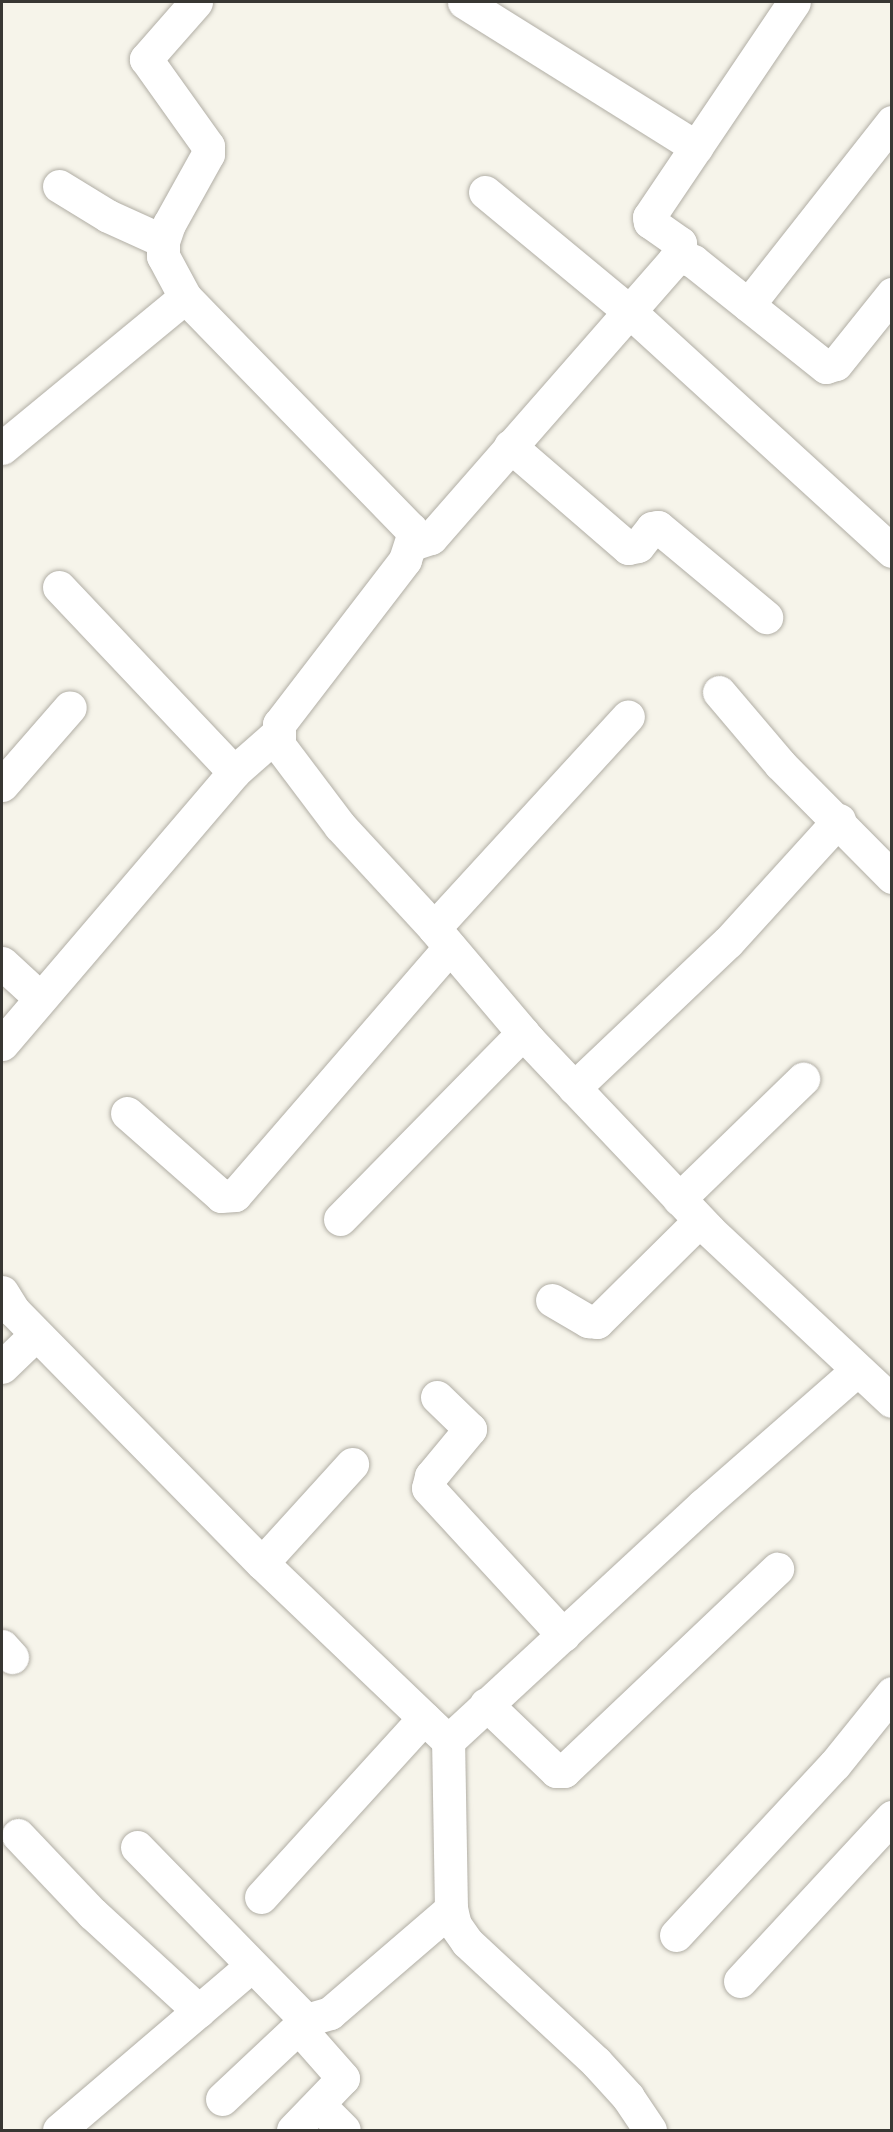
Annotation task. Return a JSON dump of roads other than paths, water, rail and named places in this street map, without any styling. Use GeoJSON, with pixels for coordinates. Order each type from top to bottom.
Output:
{"type":"FeatureCollection","features":[{"type":"Feature","properties":{"kind":"street"},"geometry":{"type":"LineString","coordinates":[[196,2],[146,59],[208,146],[208,154],[163,241],[164,256],[185,297],[411,529],[412,544],[405,560],[279,724],[276,735],[279,745],[340,826],[442,937],[523,1034],[689,1210],[891,1401]]}},
{"type":"Feature","properties":{"kind":"street"},"geometry":{"type":"LineString","coordinates":[[464,2],[696,147]]}},
{"type":"Feature","properties":{"kind":"street"},"geometry":{"type":"LineString","coordinates":[[412,544],[431,538],[629,311],[681,257],[680,243],[650,222],[649,217],[794,2]]}},
{"type":"Feature","properties":{"kind":"street"},"geometry":{"type":"LineString","coordinates":[[748,305],[891,122]]}},
{"type":"Feature","properties":{"kind":"street"},"geometry":{"type":"LineString","coordinates":[[59,186],[108,216],[163,241]]}},
{"type":"Feature","properties":{"kind":"street"},"geometry":{"type":"LineString","coordinates":[[484,192],[629,311],[891,551]]}},
{"type":"Feature","properties":{"kind":"street"},"geometry":{"type":"LineString","coordinates":[[681,257],[693,261],[826,367],[832,367],[891,294]]}},
{"type":"Feature","properties":{"kind":"street"},"geometry":{"type":"LineString","coordinates":[[2,448],[185,297]]}},
{"type":"Feature","properties":{"kind":"street"},"geometry":{"type":"LineString","coordinates":[[510,446],[628,548],[638,546],[652,528],[658,527],[766,617]]}},
{"type":"Feature","properties":{"kind":"street"},"geometry":{"type":"LineString","coordinates":[[60,587],[234,772]]}},
{"type":"Feature","properties":{"kind":"street"},"geometry":{"type":"LineString","coordinates":[[719,692],[780,764],[839,820],[891,878]]}},
{"type":"Feature","properties":{"kind":"street"},"geometry":{"type":"LineString","coordinates":[[2,785],[70,707]]}},
{"type":"Feature","properties":{"kind":"street"},"geometry":{"type":"LineString","coordinates":[[127,1113],[221,1196],[235,1195],[442,937],[628,716]]}},
{"type":"Feature","properties":{"kind":"street"},"geometry":{"type":"LineString","coordinates":[[2,1044],[39,997],[234,772],[276,735]]}},
{"type":"Feature","properties":{"kind":"street"},"geometry":{"type":"LineString","coordinates":[[574,1088],[728,942],[839,820]]}},
{"type":"Feature","properties":{"kind":"street"},"geometry":{"type":"LineString","coordinates":[[2,963],[39,997]]}},
{"type":"Feature","properties":{"kind":"street"},"geometry":{"type":"LineString","coordinates":[[340,1219],[523,1034]]}},
{"type":"Feature","properties":{"kind":"street"},"geometry":{"type":"LineString","coordinates":[[552,1300],[588,1322],[597,1322],[689,1210],[804,1078]]}},
{"type":"Feature","properties":{"kind":"street"},"geometry":{"type":"LineString","coordinates":[[2,1293],[36,1334],[262,1563],[448,1742],[451,1909],[467,1942],[596,2062],[628,2097],[650,2130]]}},
{"type":"Feature","properties":{"kind":"street"},"geometry":{"type":"LineString","coordinates":[[2,1367],[36,1334]]}},
{"type":"Feature","properties":{"kind":"street"},"geometry":{"type":"LineString","coordinates":[[448,1742],[486,1704],[703,1505],[857,1370]]}},
{"type":"Feature","properties":{"kind":"street"},"geometry":{"type":"LineString","coordinates":[[436,1397],[470,1429],[431,1476],[428,1488],[563,1635]]}},
{"type":"Feature","properties":{"kind":"street"},"geometry":{"type":"LineString","coordinates":[[262,1563],[352,1464]]}},
{"type":"Feature","properties":{"kind":"street"},"geometry":{"type":"LineString","coordinates":[[486,1704],[556,1771],[564,1771],[777,1569]]}},
{"type":"Feature","properties":{"kind":"street"},"geometry":{"type":"LineString","coordinates":[[676,1935],[835,1764],[891,1693]]}},
{"type":"Feature","properties":{"kind":"street"},"geometry":{"type":"LineString","coordinates":[[261,1897],[424,1718]]}},
{"type":"Feature","properties":{"kind":"street"},"geometry":{"type":"LineString","coordinates":[[740,1981],[891,1817]]}},
{"type":"Feature","properties":{"kind":"street"},"geometry":{"type":"LineString","coordinates":[[18,1835],[92,1913],[199,2011]]}},
{"type":"Feature","properties":{"kind":"street"},"geometry":{"type":"LineString","coordinates":[[136,1847],[251,1966],[302,2024],[343,2078],[293,2130]]}},
{"type":"Feature","properties":{"kind":"street"},"geometry":{"type":"LineString","coordinates":[[222,2099],[302,2024],[330,2013],[451,1909]]}},
{"type":"Feature","properties":{"kind":"street"},"geometry":{"type":"LineString","coordinates":[[59,2130],[251,1966]]}},
{"type":"Feature","properties":{"kind":"street"},"geometry":{"type":"LineString","coordinates":[[319,2105],[344,2130]]}}]}
